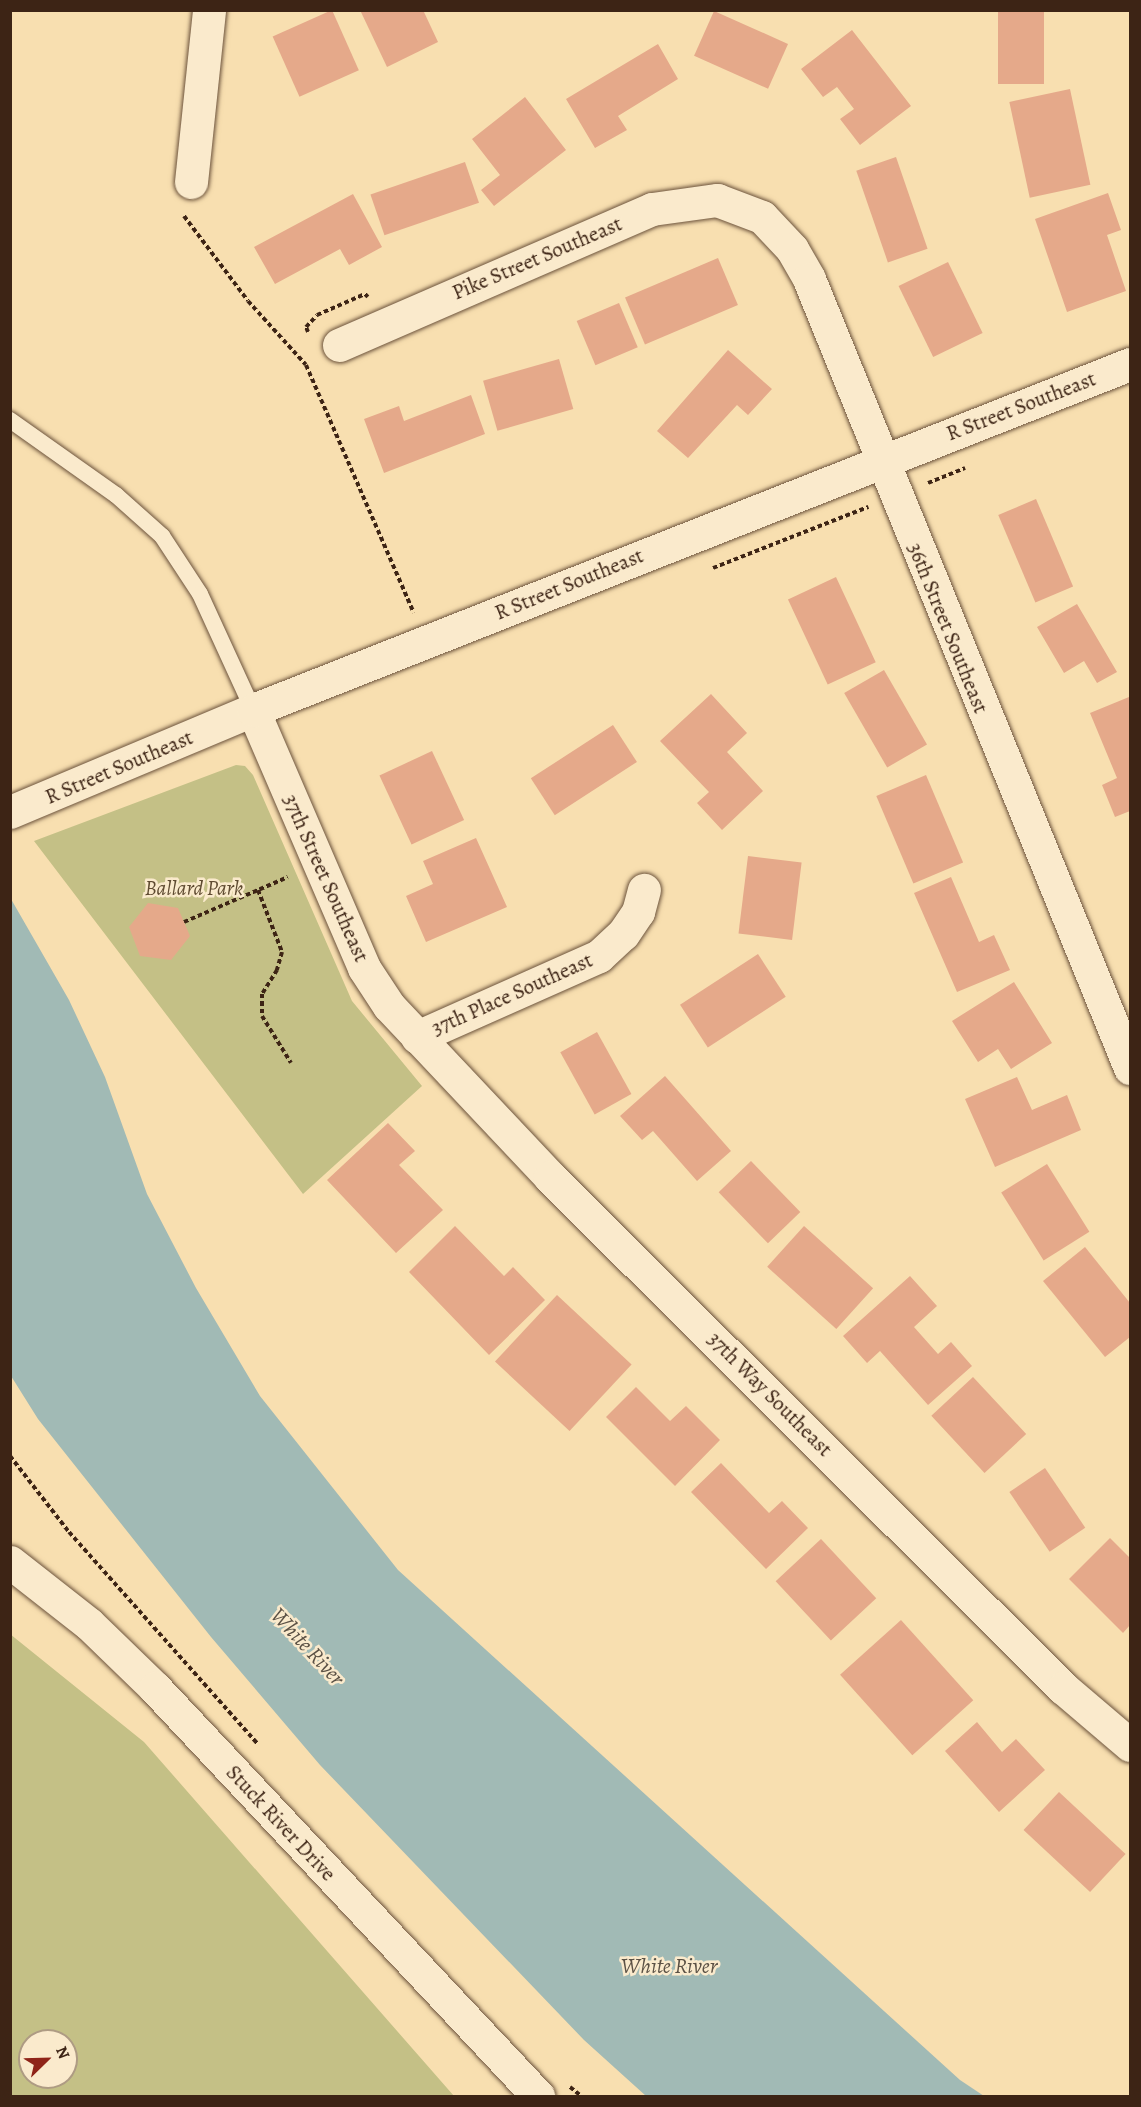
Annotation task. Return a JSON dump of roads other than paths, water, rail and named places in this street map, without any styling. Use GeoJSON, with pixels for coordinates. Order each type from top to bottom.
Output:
{"type":"FeatureCollection","features":[{"type":"Feature","properties":{"kind":"street"},"geometry":{"type":"LineString","coordinates":[[191,182],[209,10]]}},
{"type":"Feature","properties":{"kind":"street","name":"Pike Street Southeast"},"geometry":{"type":"LineString","coordinates":[[339,345],[652,209],[717,200],[742,207]]}},
{"type":"Feature","properties":{"kind":"street","name":"36th Street Southeast"},"geometry":{"type":"LineString","coordinates":[[742,207],[773,228],[801,264],[1131,1068]]}},
{"type":"Feature","properties":{"kind":"street","name":"R Street Southeast"},"geometry":{"type":"LineString","coordinates":[[10,812],[252,710],[880,460],[1131,364]]}},
{"type":"Feature","properties":{"kind":"street","name":"37th Street Southeast"},"geometry":{"type":"LineString","coordinates":[[252,710],[364,968],[388,1006],[417,1037]]}},
{"type":"Feature","properties":{"kind":"street","name":"37th Place Southeast"},"geometry":{"type":"LineString","coordinates":[[417,1037],[599,956],[623,934],[638,912],[644,890]]}},
{"type":"Feature","properties":{"kind":"street","name":"37th Way Southeast"},"geometry":{"type":"LineString","coordinates":[[417,1037],[550,1177],[1062,1688],[1131,1745]]}},
{"type":"Feature","properties":{"kind":"street","name":"Stuck River Drive"},"geometry":{"type":"LineString","coordinates":[[10,1562],[89,1624],[155,1688],[538,2097]]}},
{"type":"Feature","properties":{"kind":"lane"},"geometry":{"type":"LineString","coordinates":[[10,420],[116,495],[162,536],[200,594],[252,710]]}},
{"type":"Feature","properties":{"kind":"water","name":"White River"},"geometry":{"type":"Polygon","coordinates":[[[11,899],[69,1000],[105,1077],[147,1194],[196,1288],[260,1396],[398,1570],[960,2080],[984,2096],[646,2096],[584,2040],[320,1765],[211,1637],[38,1419],[11,1376],[11,899]]]}},
{"type":"Feature","properties":{"kind":"park label","name":"Ballard Park"},"geometry":{"type":"Point","coordinates":[194,888]}}]}
